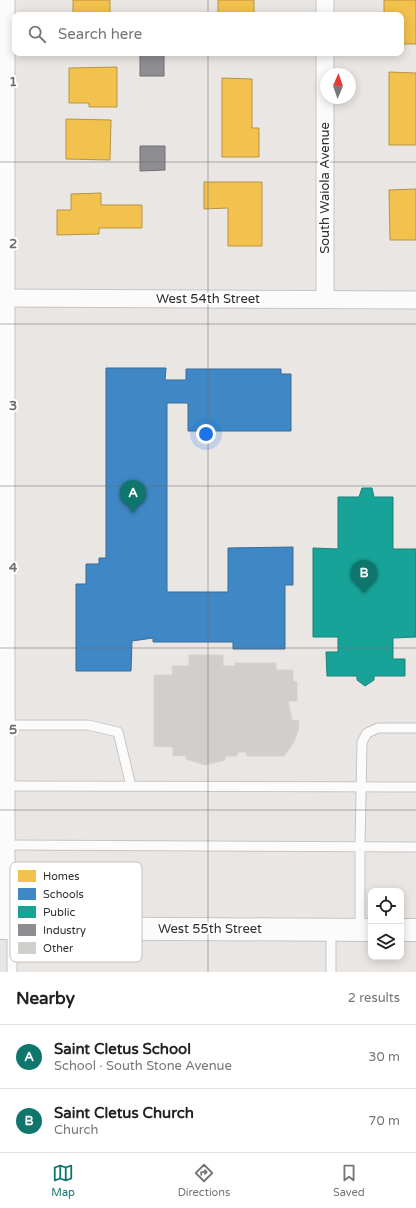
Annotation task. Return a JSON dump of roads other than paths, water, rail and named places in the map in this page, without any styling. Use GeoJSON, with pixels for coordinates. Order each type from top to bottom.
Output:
{"type":"FeatureCollection","features":[{"type":"Feature","properties":{"kind":"main road","name":"West 55th Street"},"geometry":{"type":"LineString","coordinates":[[142,929],[366,930]]}},
{"type":"Feature","properties":{"kind":"main road"},"geometry":{"type":"LineString","coordinates":[[404,930],[416,930]]}},
{"type":"Feature","properties":{"kind":"street"},"geometry":{"type":"LineString","coordinates":[[6,0],[3,298],[6,928]]}},
{"type":"Feature","properties":{"kind":"street"},"geometry":{"type":"LineString","coordinates":[[325,0],[325,12]]}},
{"type":"Feature","properties":{"kind":"street","name":"South Waiola Avenue"},"geometry":{"type":"LineString","coordinates":[[325,56],[325,299]]}},
{"type":"Feature","properties":{"kind":"street","name":"West 54th Street"},"geometry":{"type":"LineString","coordinates":[[3,298],[416,300]]}},
{"type":"Feature","properties":{"kind":"lane"},"geometry":{"type":"LineString","coordinates":[[6,725],[88,725],[118,732],[131,786]]}},
{"type":"Feature","properties":{"kind":"lane"},"geometry":{"type":"LineString","coordinates":[[366,930],[360,847],[362,742],[367,733],[378,728],[416,728]]}},
{"type":"Feature","properties":{"kind":"lane"},"geometry":{"type":"LineString","coordinates":[[6,786],[416,787]]}},
{"type":"Feature","properties":{"kind":"lane"},"geometry":{"type":"LineString","coordinates":[[6,845],[416,847]]}},
{"type":"Feature","properties":{"kind":"lane"},"geometry":{"type":"LineString","coordinates":[[6,928],[10,957]]}},
{"type":"Feature","properties":{"kind":"lane"},"geometry":{"type":"LineString","coordinates":[[331,930],[331,972]]}},
{"type":"Feature","properties":{"kind":"lane"},"geometry":{"type":"LineString","coordinates":[[11,962],[12,972]]}},
{"type":"Feature","properties":{"kind":"place","name":"Saint Cletus School"},"geometry":{"type":"Point","coordinates":[133,513]}},
{"type":"Feature","properties":{"kind":"place","name":"Saint Cletus Church"},"geometry":{"type":"Point","coordinates":[364,593]}}]}
